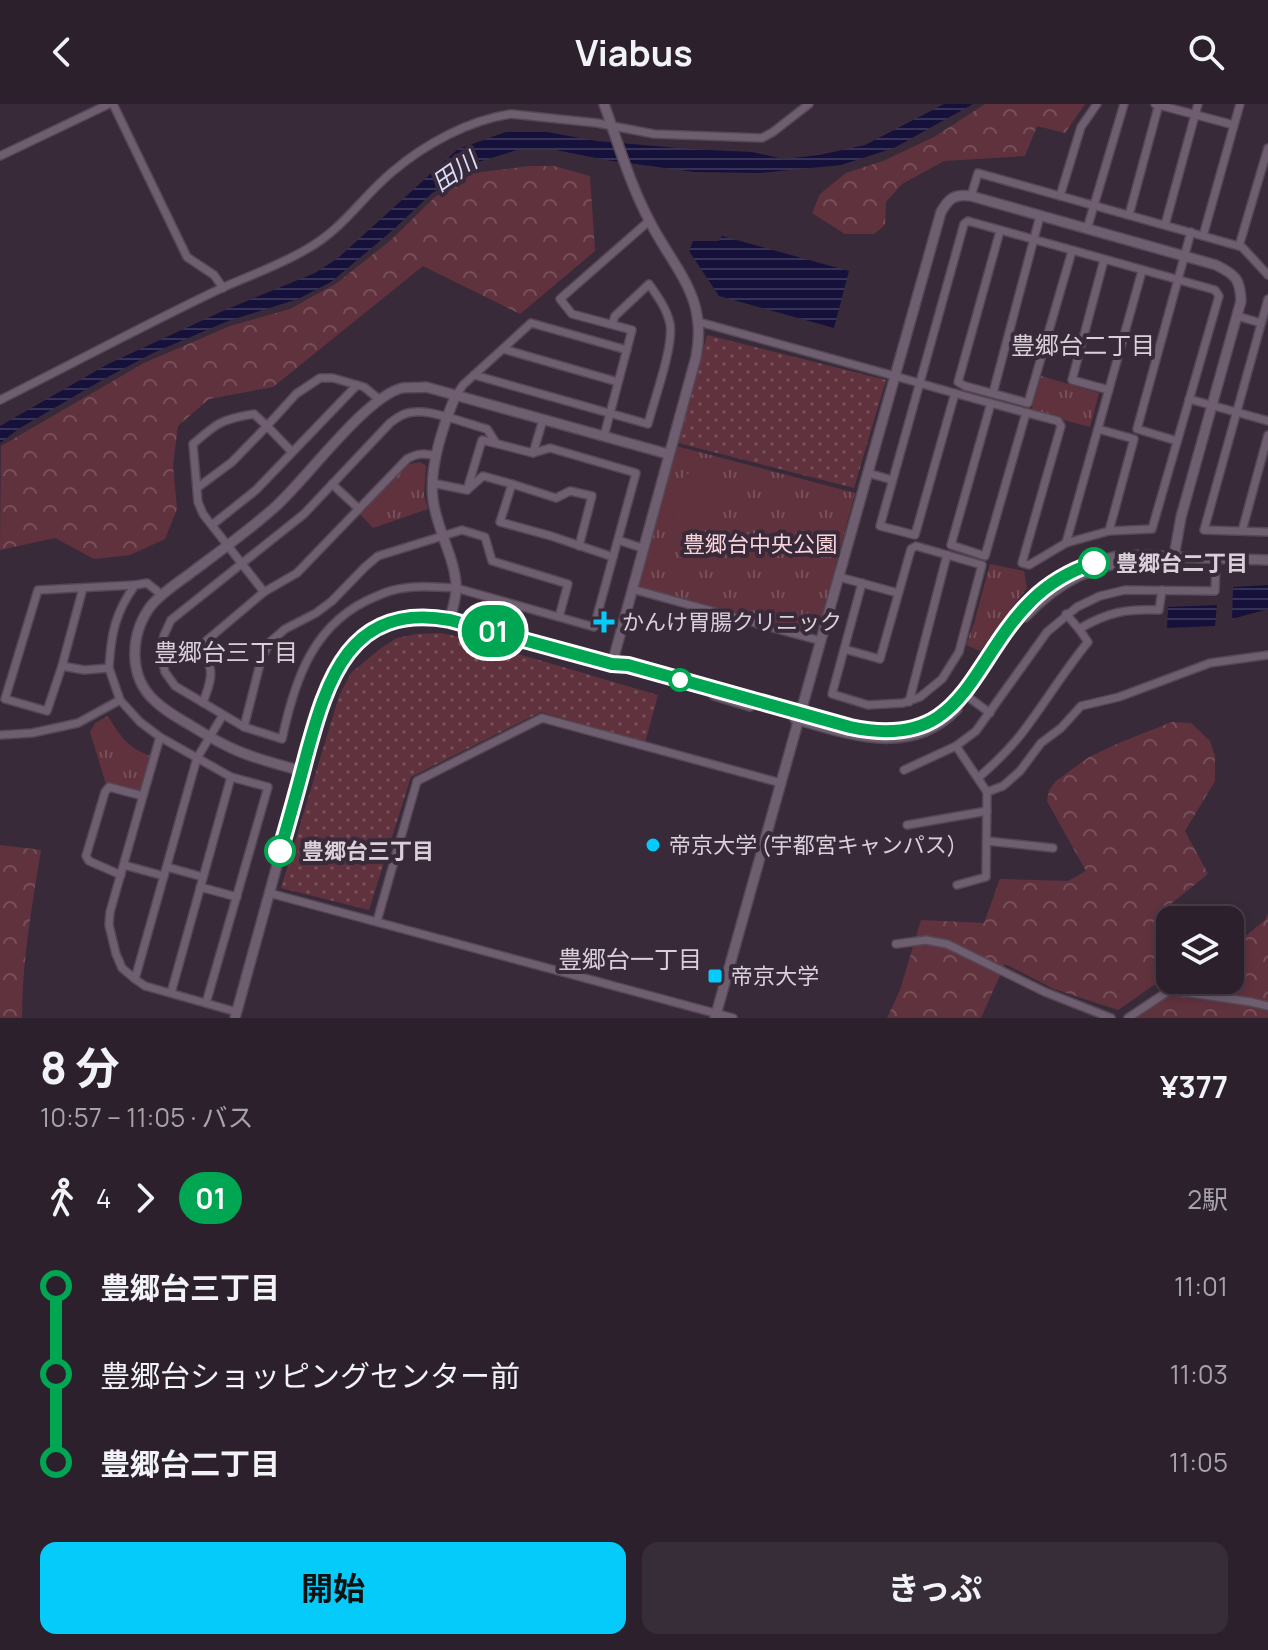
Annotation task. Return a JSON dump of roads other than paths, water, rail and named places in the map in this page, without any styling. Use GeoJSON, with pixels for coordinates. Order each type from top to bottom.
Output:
{"type":"FeatureCollection","features":[{"type":"Feature","properties":{"kind":"street"},"geometry":{"type":"LineString","coordinates":[[0,156],[111,104],[187,257],[214,275],[223,288]]}},
{"type":"Feature","properties":{"kind":"street"},"geometry":{"type":"LineString","coordinates":[[604,104],[627,171],[649,221],[689,289],[699,322],[696,357],[612,664]]}},
{"type":"Feature","properties":{"kind":"street"},"geometry":{"type":"LineString","coordinates":[[0,400],[223,288],[291,258],[327,237],[391,172],[434,142],[457,131],[511,114],[654,134],[762,138],[809,104]]}},
{"type":"Feature","properties":{"kind":"street"},"geometry":{"type":"LineString","coordinates":[[1060,196],[1081,127],[1097,104]]}},
{"type":"Feature","properties":{"kind":"street"},"geometry":{"type":"LineString","coordinates":[[1087,229],[1124,104]]}},
{"type":"Feature","properties":{"kind":"street"},"geometry":{"type":"LineString","coordinates":[[1129,215],[1158,104],[1234,125]]}},
{"type":"Feature","properties":{"kind":"street"},"geometry":{"type":"LineString","coordinates":[[1165,225],[1198,104]]}},
{"type":"Feature","properties":{"kind":"street"},"geometry":{"type":"LineString","coordinates":[[1203,236],[1240,104]]}},
{"type":"Feature","properties":{"kind":"street"},"geometry":{"type":"LineString","coordinates":[[1239,246],[1268,148]]}},
{"type":"Feature","properties":{"kind":"street"},"geometry":{"type":"LineString","coordinates":[[971,196],[978,173],[1242,247],[1268,275]]}},
{"type":"Feature","properties":{"kind":"street"},"geometry":{"type":"LineString","coordinates":[[1258,180],[1268,183]]}},
{"type":"Feature","properties":{"kind":"street"},"geometry":{"type":"LineString","coordinates":[[716,1016],[941,212],[948,201],[959,195],[971,196],[1216,265],[1232,273],[1241,285],[1241,301],[1177,530],[1173,560]]}},
{"type":"Feature","properties":{"kind":"street"},"geometry":{"type":"LineString","coordinates":[[993,393],[1040,216]]}},
{"type":"Feature","properties":{"kind":"street"},"geometry":{"type":"LineString","coordinates":[[604,436],[632,330],[572,314],[560,299],[649,221]]}},
{"type":"Feature","properties":{"kind":"street"},"geometry":{"type":"LineString","coordinates":[[699,322],[895,376],[919,383],[955,393],[991,403],[1026,413],[1058,421],[1061,426],[1022,563],[1029,565],[1066,543],[1109,531],[1152,529],[1219,296],[1215,290],[968,221],[964,224],[919,383],[892,480],[880,526],[915,535],[955,393]]}},
{"type":"Feature","properties":{"kind":"street"},"geometry":{"type":"LineString","coordinates":[[1000,231],[958,382],[1028,403],[1072,251]]}},
{"type":"Feature","properties":{"kind":"street"},"geometry":{"type":"LineString","coordinates":[[1177,441],[1137,429],[1191,232]]}},
{"type":"Feature","properties":{"kind":"street"},"geometry":{"type":"LineString","coordinates":[[1104,260],[1072,380],[1109,390]]}},
{"type":"Feature","properties":{"kind":"street"},"geometry":{"type":"LineString","coordinates":[[1066,543],[1142,271]]}},
{"type":"Feature","properties":{"kind":"street"},"geometry":{"type":"LineString","coordinates":[[474,375],[648,424],[671,339],[670,323],[649,284],[615,316],[612,324]]}},
{"type":"Feature","properties":{"kind":"street"},"geometry":{"type":"LineString","coordinates":[[1268,299],[1204,530],[1268,532]]}},
{"type":"Feature","properties":{"kind":"street"},"geometry":{"type":"LineString","coordinates":[[1237,316],[1261,323]]}},
{"type":"Feature","properties":{"kind":"street"},"geometry":{"type":"LineString","coordinates":[[450,620],[456,588],[434,510],[432,483],[436,456],[455,397],[474,375],[531,323],[627,350]]}},
{"type":"Feature","properties":{"kind":"street"},"geometry":{"type":"LineString","coordinates":[[503,349],[618,382]]}},
{"type":"Feature","properties":{"kind":"street"},"geometry":{"type":"LineString","coordinates":[[197,488],[232,462],[311,382],[333,378],[364,387],[380,400]]}},
{"type":"Feature","properties":{"kind":"street"},"geometry":{"type":"LineString","coordinates":[[212,525],[256,490],[357,385]]}},
{"type":"Feature","properties":{"kind":"street"},"geometry":{"type":"LineString","coordinates":[[302,771],[239,752],[209,737],[153,700],[137,672],[134,646],[136,635],[151,606],[284,499],[358,418],[400,388],[426,387],[668,454]]}},
{"type":"Feature","properties":{"kind":"street"},"geometry":{"type":"LineString","coordinates":[[1189,399],[1268,421]]}},
{"type":"Feature","properties":{"kind":"street"},"geometry":{"type":"LineString","coordinates":[[991,403],[951,545],[985,556],[1026,413]]}},
{"type":"Feature","properties":{"kind":"street"},"geometry":{"type":"LineString","coordinates":[[467,490],[482,440],[533,453],[550,448],[636,473],[594,627],[456,588],[394,589],[360,603],[328,627],[300,674],[282,739],[244,727],[223,715],[175,686],[165,672],[161,655],[164,635],[171,620],[304,514],[390,423],[403,414],[417,411],[487,429],[496,443]]}},
{"type":"Feature","properties":{"kind":"street"},"geometry":{"type":"LineString","coordinates":[[264,592],[203,514],[198,502],[193,444],[217,423],[230,417],[254,414],[292,452]]}},
{"type":"Feature","properties":{"kind":"street"},"geometry":{"type":"LineString","coordinates":[[533,453],[543,420]]}},
{"type":"Feature","properties":{"kind":"street"},"geometry":{"type":"LineString","coordinates":[[1098,429],[1134,439],[1109,531]]}},
{"type":"Feature","properties":{"kind":"street"},"geometry":{"type":"LineString","coordinates":[[1242,531],[1268,435]]}},
{"type":"Feature","properties":{"kind":"street"},"geometry":{"type":"LineString","coordinates":[[203,703],[211,674],[202,648],[206,641],[264,592],[297,573],[407,459],[424,453],[436,456]]}},
{"type":"Feature","properties":{"kind":"street"},"geometry":{"type":"LineString","coordinates":[[868,473],[892,480]]}},
{"type":"Feature","properties":{"kind":"street"},"geometry":{"type":"LineString","coordinates":[[467,490],[483,476],[556,498],[570,491],[592,496],[579,546]]}},
{"type":"Feature","properties":{"kind":"street"},"geometry":{"type":"LineString","coordinates":[[432,483],[467,490]]}},
{"type":"Feature","properties":{"kind":"street"},"geometry":{"type":"LineString","coordinates":[[332,484],[359,509]]}},
{"type":"Feature","properties":{"kind":"street"},"geometry":{"type":"LineString","coordinates":[[512,484],[500,522],[613,557]]}},
{"type":"Feature","properties":{"kind":"street"},"geometry":{"type":"LineString","coordinates":[[244,727],[261,660],[270,642],[285,629],[332,601],[378,556],[462,530],[485,537],[492,561],[568,584],[559,617]]}},
{"type":"Feature","properties":{"kind":"street"},"geometry":{"type":"LineString","coordinates":[[618,540],[642,548]]}},
{"type":"Feature","properties":{"kind":"street"},"geometry":{"type":"LineString","coordinates":[[844,649],[880,659],[911,549],[916,546],[982,565],[959,652],[942,679],[920,697],[889,705],[868,705],[832,694],[844,649],[862,583]]}},
{"type":"Feature","properties":{"kind":"street"},"geometry":{"type":"LineString","coordinates":[[909,702],[947,555]]}},
{"type":"Feature","properties":{"kind":"street"},"geometry":{"type":"LineString","coordinates":[[160,737],[110,912],[109,925],[116,954],[122,968],[145,986],[236,1015],[318,712],[329,683],[346,654],[381,626],[424,617],[450,620],[612,664],[628,665],[800,717],[864,730],[898,732],[936,719],[966,696],[1021,612],[1061,577],[1095,562],[1121,556],[1268,563]]}},
{"type":"Feature","properties":{"kind":"street"},"geometry":{"type":"LineString","coordinates":[[904,770],[956,746],[976,731],[1047,632],[1066,614],[1100,596],[1125,590],[1215,591],[1218,561]]}},
{"type":"Feature","properties":{"kind":"street"},"geometry":{"type":"LineString","coordinates":[[839,577],[898,593]]}},
{"type":"Feature","properties":{"kind":"street"},"geometry":{"type":"LineString","coordinates":[[83,588],[47,711],[5,699],[38,590],[147,583],[162,595]]}},
{"type":"Feature","properties":{"kind":"street"},"geometry":{"type":"LineString","coordinates":[[135,585],[122,603],[111,641],[109,668],[120,700],[140,722],[160,737],[231,777],[268,787],[206,1003]]}},
{"type":"Feature","properties":{"kind":"street"},"geometry":{"type":"LineString","coordinates":[[632,589],[821,641]]}},
{"type":"Feature","properties":{"kind":"street"},"geometry":{"type":"LineString","coordinates":[[1079,629],[1115,612],[1159,610],[1162,590]]}},
{"type":"Feature","properties":{"kind":"street"},"geometry":{"type":"LineString","coordinates":[[316,613],[328,627]]}},
{"type":"Feature","properties":{"kind":"street"},"geometry":{"type":"LineString","coordinates":[[978,778],[1002,757],[1021,734],[1088,642],[1066,614]]}},
{"type":"Feature","properties":{"kind":"street"},"geometry":{"type":"LineString","coordinates":[[987,792],[1003,786],[1020,771],[1041,743],[1061,728],[1081,706],[1119,697],[1210,663],[1268,655]]}},
{"type":"Feature","properties":{"kind":"street"},"geometry":{"type":"LineString","coordinates":[[62,666],[84,670],[109,668]]}},
{"type":"Feature","properties":{"kind":"street"},"geometry":{"type":"LineString","coordinates":[[966,696],[990,713]]}},
{"type":"Feature","properties":{"kind":"street"},"geometry":{"type":"LineString","coordinates":[[0,735],[32,733],[78,723],[120,700]]}},
{"type":"Feature","properties":{"kind":"street"},"geometry":{"type":"LineString","coordinates":[[135,979],[197,758],[223,715]]}},
{"type":"Feature","properties":{"kind":"street"},"geometry":{"type":"LineString","coordinates":[[377,921],[417,781],[542,718],[781,783]]}},
{"type":"Feature","properties":{"kind":"street"},"geometry":{"type":"LineString","coordinates":[[956,746],[987,792],[986,877],[957,885]]}},
{"type":"Feature","properties":{"kind":"street"},"geometry":{"type":"LineString","coordinates":[[171,993],[231,777]]}},
{"type":"Feature","properties":{"kind":"street"},"geometry":{"type":"LineString","coordinates":[[121,875],[89,861],[86,856],[109,787],[143,796]]}},
{"type":"Feature","properties":{"kind":"street"},"geometry":{"type":"LineString","coordinates":[[907,825],[987,811]]}},
{"type":"Feature","properties":{"kind":"street"},"geometry":{"type":"LineString","coordinates":[[987,841],[1053,848]]}},
{"type":"Feature","properties":{"kind":"street"},"geometry":{"type":"LineString","coordinates":[[124,865],[164,876]]}},
{"type":"Feature","properties":{"kind":"street"},"geometry":{"type":"LineString","coordinates":[[167,867],[203,877]]}},
{"type":"Feature","properties":{"kind":"street"},"geometry":{"type":"LineString","coordinates":[[200,887],[237,897]]}},
{"type":"Feature","properties":{"kind":"street"},"geometry":{"type":"LineString","coordinates":[[269,893],[716,1016],[733,1018]]}},
{"type":"Feature","properties":{"kind":"street"},"geometry":{"type":"LineString","coordinates":[[896,944],[926,940],[947,944],[1045,992],[1111,1018]]}},
{"type":"Feature","properties":{"kind":"street"},"geometry":{"type":"LineString","coordinates":[[1128,1018],[1170,990],[1268,1006]]}},
{"type":"Feature","properties":{"kind":"water","name":"田川"},"geometry":{"type":"Polygon","coordinates":[[[944,104],[973,104],[894,148],[841,165],[760,173],[695,172],[556,150],[517,150],[475,163],[431,194],[331,282],[298,299],[228,321],[153,353],[20,428],[0,443],[0,426],[108,364],[315,273],[338,258],[458,149],[506,132],[547,132],[597,141],[752,152],[784,159],[865,145],[944,104]]]}},
{"type":"Feature","properties":{"kind":"water"},"geometry":{"type":"Polygon","coordinates":[[[722,236],[849,271],[834,328],[719,296],[689,251],[693,241],[719,241],[722,236]]]}},
{"type":"Feature","properties":{"kind":"water"},"geometry":{"type":"Polygon","coordinates":[[[1268,585],[1268,609],[1232,619],[1233,587],[1268,585]]]}},
{"type":"Feature","properties":{"kind":"water"},"geometry":{"type":"Polygon","coordinates":[[[1217,605],[1215,626],[1167,628],[1168,607],[1217,605]]]}},
{"type":"Feature","properties":{"kind":"place","name":"豊郷台二丁目"},"geometry":{"type":"Point","coordinates":[1094,563]}},
{"type":"Feature","properties":{"kind":"place","name":"かんけ胃腸クリニック"},"geometry":{"type":"Point","coordinates":[604,622]}},
{"type":"Feature","properties":{"kind":"place","name":"帝京大学 (宇都宮キャンパス)"},"geometry":{"type":"Point","coordinates":[653,845]}},
{"type":"Feature","properties":{"kind":"place","name":"豊郷台三丁目"},"geometry":{"type":"Point","coordinates":[280,851]}},
{"type":"Feature","properties":{"kind":"place","name":"帝京大学"},"geometry":{"type":"Point","coordinates":[715,976]}},
{"type":"Feature","properties":{"kind":"district","name":"豊郷台二丁目"},"geometry":{"type":"Point","coordinates":[1083,344]}},
{"type":"Feature","properties":{"kind":"district","name":"豊郷台三丁目"},"geometry":{"type":"Point","coordinates":[226,651]}},
{"type":"Feature","properties":{"kind":"district","name":"豊郷台一丁目"},"geometry":{"type":"Point","coordinates":[630,958]}},
{"type":"Feature","properties":{"kind":"park label","name":"豊郷台中央公園"},"geometry":{"type":"Point","coordinates":[760,544]}}]}
